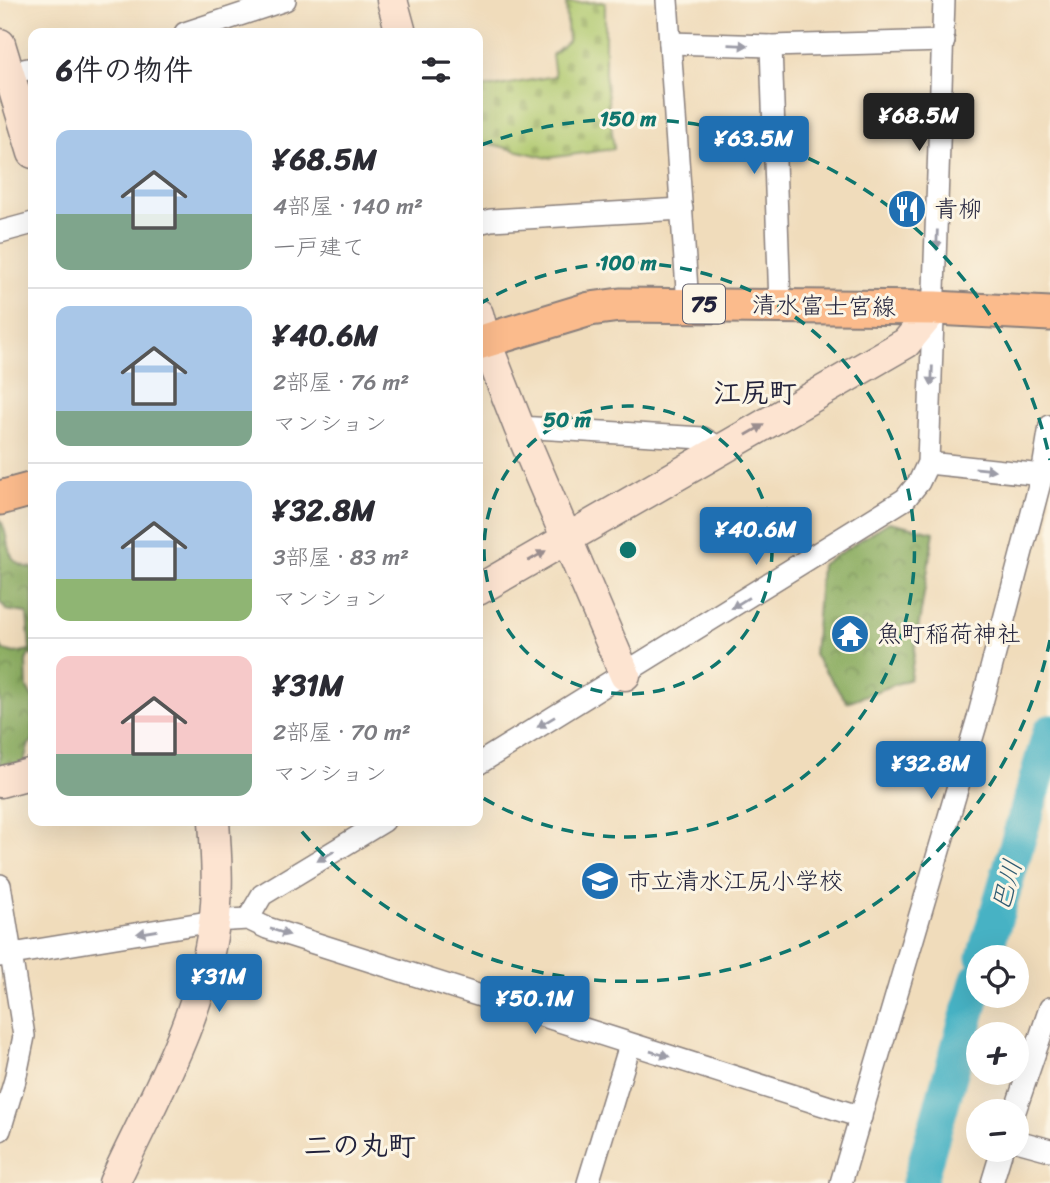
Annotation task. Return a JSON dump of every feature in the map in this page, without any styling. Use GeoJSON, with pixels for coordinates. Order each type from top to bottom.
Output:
{"type":"FeatureCollection","features":[{"type":"Feature","properties":{"kind":"main road","name":"清水富士宮線"},"geometry":{"type":"LineString","coordinates":[[483,331],[620,305],[935,308],[1050,314]]}},
{"type":"Feature","properties":{"kind":"main road"},"geometry":{"type":"LineString","coordinates":[[0,498],[28,490]]}},
{"type":"Feature","properties":{"kind":"street"},"geometry":{"type":"LineString","coordinates":[[200,28],[285,0]]}},
{"type":"Feature","properties":{"kind":"street"},"geometry":{"type":"LineString","coordinates":[[392,0],[400,28]]}},
{"type":"Feature","properties":{"kind":"street"},"geometry":{"type":"LineString","coordinates":[[667,0],[688,304]]}},
{"type":"Feature","properties":{"kind":"street"},"geometry":{"type":"LineString","coordinates":[[483,761],[905,499],[919,482],[929,463],[944,0]]}},
{"type":"Feature","properties":{"kind":"street"},"geometry":{"type":"LineString","coordinates":[[670,43],[771,46],[944,41]]}},
{"type":"Feature","properties":{"kind":"street"},"geometry":{"type":"LineString","coordinates":[[771,46],[780,305]]}},
{"type":"Feature","properties":{"kind":"street"},"geometry":{"type":"LineString","coordinates":[[10,65],[28,134]]}},
{"type":"Feature","properties":{"kind":"street"},"geometry":{"type":"LineString","coordinates":[[483,223],[682,209]]}},
{"type":"Feature","properties":{"kind":"street"},"geometry":{"type":"LineString","coordinates":[[0,232],[28,224]]}},
{"type":"Feature","properties":{"kind":"street"},"geometry":{"type":"LineString","coordinates":[[483,587],[906,343],[935,308]]}},
{"type":"Feature","properties":{"kind":"street"},"geometry":{"type":"LineString","coordinates":[[483,339],[625,675]]}},
{"type":"Feature","properties":{"kind":"street"},"geometry":{"type":"LineString","coordinates":[[841,1183],[978,718],[1042,475],[1050,426]]}},
{"type":"Feature","properties":{"kind":"street"},"geometry":{"type":"LineString","coordinates":[[519,427],[703,438],[721,449]]}},
{"type":"Feature","properties":{"kind":"street"},"geometry":{"type":"LineString","coordinates":[[929,463],[1042,475]]}},
{"type":"Feature","properties":{"kind":"street"},"geometry":{"type":"LineString","coordinates":[[0,782],[28,774]]}},
{"type":"Feature","properties":{"kind":"street"},"geometry":{"type":"LineString","coordinates":[[114,1183],[191,1019],[204,976],[214,921],[214,826]]}},
{"type":"Feature","properties":{"kind":"street"},"geometry":{"type":"LineString","coordinates":[[248,919],[261,895],[376,826]]}},
{"type":"Feature","properties":{"kind":"street"},"geometry":{"type":"LineString","coordinates":[[0,885],[5,956],[24,1036],[15,1080],[0,1129]]}},
{"type":"Feature","properties":{"kind":"street"},"geometry":{"type":"LineString","coordinates":[[5,956],[214,921],[248,919],[267,928],[861,1117]]}},
{"type":"Feature","properties":{"kind":"street"},"geometry":{"type":"LineString","coordinates":[[1018,1099],[1050,1008]]}},
{"type":"Feature","properties":{"kind":"street"},"geometry":{"type":"LineString","coordinates":[[589,1183],[630,1045]]}},
{"type":"Feature","properties":{"kind":"street"},"geometry":{"type":"LineString","coordinates":[[1029,1144],[1050,1150]]}},
{"type":"Feature","properties":{"kind":"street"},"geometry":{"type":"LineString","coordinates":[[992,1183],[998,1162]]}},
{"type":"Feature","properties":{"kind":"green space"},"geometry":{"type":"Polygon","coordinates":[[[605,2],[605,73],[614,149],[548,158],[483,142],[483,87],[555,76],[552,55],[568,41],[566,3],[605,2]]]}},
{"type":"Feature","properties":{"kind":"green space"},"geometry":{"type":"Polygon","coordinates":[[[0,519],[12,556],[16,562],[28,567],[28,625],[27,613],[6,610],[0,601],[0,519]]]}},
{"type":"Feature","properties":{"kind":"green space"},"geometry":{"type":"Polygon","coordinates":[[[889,522],[934,532],[910,679],[847,702],[814,655],[821,565],[889,522]]]}},
{"type":"Feature","properties":{"kind":"green space"},"geometry":{"type":"Polygon","coordinates":[[[0,644],[3,650],[15,653],[28,650],[28,747],[24,761],[0,783],[0,644]]]}},
{"type":"Feature","properties":{"kind":"waterway","name":"巴川"},"geometry":{"type":"LineString","coordinates":[[988,945],[1050,732]]}},
{"type":"Feature","properties":{"kind":"waterway","name":"巴川"},"geometry":{"type":"LineString","coordinates":[[919,1183],[970,1008]]}},
{"type":"Feature","properties":{"kind":"place","name":"青柳"},"geometry":{"type":"Point","coordinates":[907,209]}},
{"type":"Feature","properties":{"kind":"place","name":"魚町稲荷神社"},"geometry":{"type":"Point","coordinates":[850,634]}},
{"type":"Feature","properties":{"kind":"place","name":"市立清水江尻小学校"},"geometry":{"type":"Point","coordinates":[600,881]}},
{"type":"Feature","properties":{"kind":"district","name":"江尻町"},"geometry":{"type":"Point","coordinates":[755,392]}},
{"type":"Feature","properties":{"kind":"district","name":"二の丸町"},"geometry":{"type":"Point","coordinates":[360,1145]}}]}
